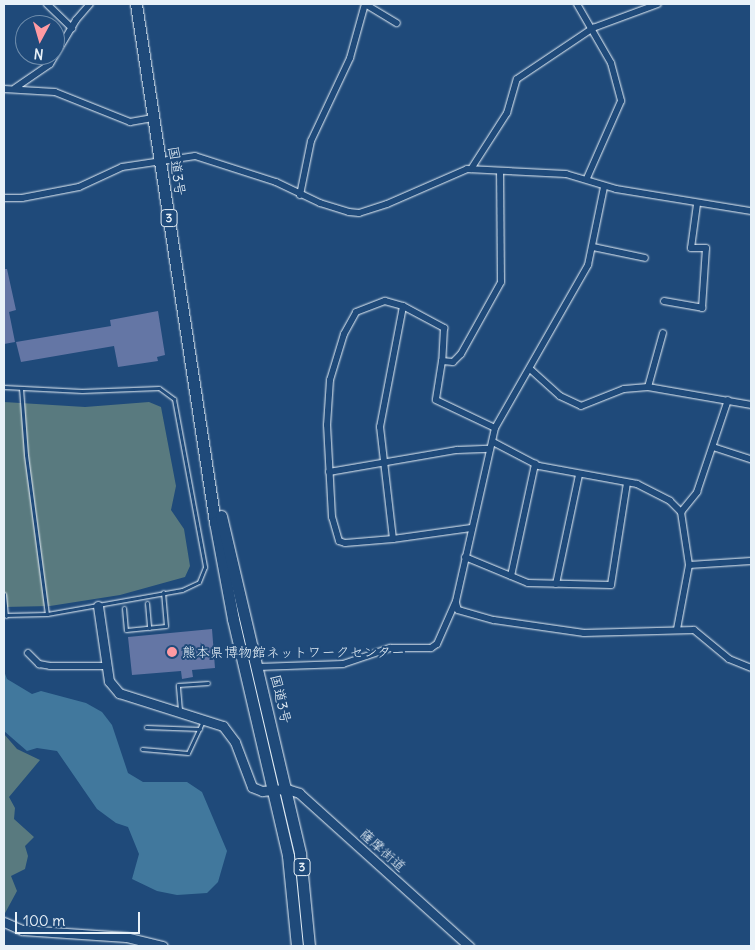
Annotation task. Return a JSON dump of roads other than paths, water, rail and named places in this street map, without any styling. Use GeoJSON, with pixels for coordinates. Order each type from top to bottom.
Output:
{"type":"FeatureCollection","features":[{"type":"Feature","properties":{"kind":"highway","name":"国道3号"},"geometry":{"type":"LineString","coordinates":[[136,4],[231,609],[271,790],[288,856],[297,946]]}},
{"type":"Feature","properties":{"kind":"highway","name":"国道3号"},"geometry":{"type":"LineString","coordinates":[[203,431],[300,854],[309,946]]}},
{"type":"Feature","properties":{"kind":"street"},"geometry":{"type":"LineString","coordinates":[[47,4],[72,28]]}},
{"type":"Feature","properties":{"kind":"street"},"geometry":{"type":"LineString","coordinates":[[15,88],[50,64],[72,28],[90,4]]}},
{"type":"Feature","properties":{"kind":"street"},"geometry":{"type":"LineString","coordinates":[[300,194],[311,141],[350,58],[365,4],[396,23]]}},
{"type":"Feature","properties":{"kind":"street"},"geometry":{"type":"LineString","coordinates":[[577,4],[593,28],[611,62],[621,101],[587,178]]}},
{"type":"Feature","properties":{"kind":"street"},"geometry":{"type":"LineString","coordinates":[[471,169],[507,113],[517,80],[593,28],[658,4]]}},
{"type":"Feature","properties":{"kind":"street"},"geometry":{"type":"LineString","coordinates":[[4,88],[55,92],[88,103],[120,120],[130,122],[153,118]]}},
{"type":"Feature","properties":{"kind":"street"},"geometry":{"type":"LineString","coordinates":[[4,198],[22,198],[79,187],[122,166],[195,156],[276,182],[320,203],[358,213],[454,173],[471,169],[549,171],[587,178],[604,187],[697,204],[751,211]]}},
{"type":"Feature","properties":{"kind":"street"},"geometry":{"type":"LineString","coordinates":[[442,361],[453,362],[461,354],[501,282],[500,171]]}},
{"type":"Feature","properties":{"kind":"street"},"geometry":{"type":"LineString","coordinates":[[258,667],[343,664],[390,648],[431,648],[437,644],[456,602],[471,528],[490,449],[494,442],[495,428],[588,265],[604,187]]}},
{"type":"Feature","properties":{"kind":"street"},"geometry":{"type":"LineString","coordinates":[[664,301],[702,308],[706,248],[691,248],[697,204]]}},
{"type":"Feature","properties":{"kind":"street"},"geometry":{"type":"LineString","coordinates":[[593,246],[645,258]]}},
{"type":"Feature","properties":{"kind":"street"},"geometry":{"type":"LineString","coordinates":[[471,528],[393,539],[345,543],[339,541],[332,517],[326,425],[330,380],[344,334],[356,312],[385,301],[403,306],[444,328],[442,361],[436,400],[495,428]]}},
{"type":"Feature","properties":{"kind":"street"},"geometry":{"type":"LineString","coordinates":[[393,539],[380,427],[403,306]]}},
{"type":"Feature","properties":{"kind":"street"},"geometry":{"type":"LineString","coordinates":[[648,387],[663,333]]}},
{"type":"Feature","properties":{"kind":"street"},"geometry":{"type":"LineString","coordinates":[[530,368],[560,396],[581,406],[624,389],[648,387],[750,402]]}},
{"type":"Feature","properties":{"kind":"street"},"geometry":{"type":"LineString","coordinates":[[681,512],[697,492],[728,400]]}},
{"type":"Feature","properties":{"kind":"street"},"geometry":{"type":"LineString","coordinates":[[494,442],[535,464],[579,475],[637,484],[654,491],[681,512],[689,564],[676,629]]}},
{"type":"Feature","properties":{"kind":"street"},"geometry":{"type":"LineString","coordinates":[[713,447],[751,460]]}},
{"type":"Feature","properties":{"kind":"street"},"geometry":{"type":"LineString","coordinates":[[329,472],[383,465],[457,450],[490,449]]}},
{"type":"Feature","properties":{"kind":"street"},"geometry":{"type":"LineString","coordinates":[[510,576],[535,464]]}},
{"type":"Feature","properties":{"kind":"street"},"geometry":{"type":"LineString","coordinates":[[556,584],[579,475]]}},
{"type":"Feature","properties":{"kind":"street"},"geometry":{"type":"LineString","coordinates":[[465,557],[528,584],[611,585],[627,483]]}},
{"type":"Feature","properties":{"kind":"street"},"geometry":{"type":"LineString","coordinates":[[689,564],[751,561]]}},
{"type":"Feature","properties":{"kind":"street"},"geometry":{"type":"LineString","coordinates":[[456,602],[458,610],[527,626],[584,633],[694,630],[729,659],[751,668]]}},
{"type":"Feature","properties":{"kind":"street"},"geometry":{"type":"LineString","coordinates":[[98,606],[110,681],[119,693],[205,718],[223,726],[230,733],[252,787],[271,790],[286,789]]}},
{"type":"Feature","properties":{"kind":"street"},"geometry":{"type":"LineString","coordinates":[[28,653],[39,664],[50,666],[107,666]]}},
{"type":"Feature","properties":{"kind":"street","name":"薩摩街道"},"geometry":{"type":"LineString","coordinates":[[286,789],[299,793],[469,946]]}},
{"type":"Feature","properties":{"kind":"street"},"geometry":{"type":"LineString","coordinates":[[4,922],[22,930],[126,937],[163,946]]}},
{"type":"Feature","properties":{"kind":"lane"},"geometry":{"type":"LineString","coordinates":[[4,387],[82,391],[159,388],[174,399],[205,567],[200,582],[193,586],[98,606],[47,614],[5,616],[4,594]]}},
{"type":"Feature","properties":{"kind":"lane"},"geometry":{"type":"LineString","coordinates":[[21,388],[26,455],[47,614]]}},
{"type":"Feature","properties":{"kind":"lane"},"geometry":{"type":"LineString","coordinates":[[124,608],[126,630],[166,626],[163,592]]}},
{"type":"Feature","properties":{"kind":"lane"},"geometry":{"type":"LineString","coordinates":[[147,603],[149,628]]}},
{"type":"Feature","properties":{"kind":"lane"},"geometry":{"type":"LineString","coordinates":[[180,711],[178,685],[208,684]]}},
{"type":"Feature","properties":{"kind":"lane"},"geometry":{"type":"LineString","coordinates":[[142,749],[188,753],[205,718]]}},
{"type":"Feature","properties":{"kind":"lane"},"geometry":{"type":"LineString","coordinates":[[146,727],[200,729]]}},
{"type":"Feature","properties":{"kind":"water"},"geometry":{"type":"Polygon","coordinates":[[[4,671],[7,679],[32,694],[41,691],[86,703],[102,712],[112,725],[128,773],[143,782],[187,782],[202,792],[227,851],[218,882],[207,893],[177,895],[157,891],[132,879],[139,854],[128,827],[116,823],[97,809],[57,751],[37,748],[27,751],[4,731],[4,671]]]}},
{"type":"Feature","properties":{"kind":"place","name":"熊本県博物館ネットワークセンター"},"geometry":{"type":"Point","coordinates":[172,652]}}]}
